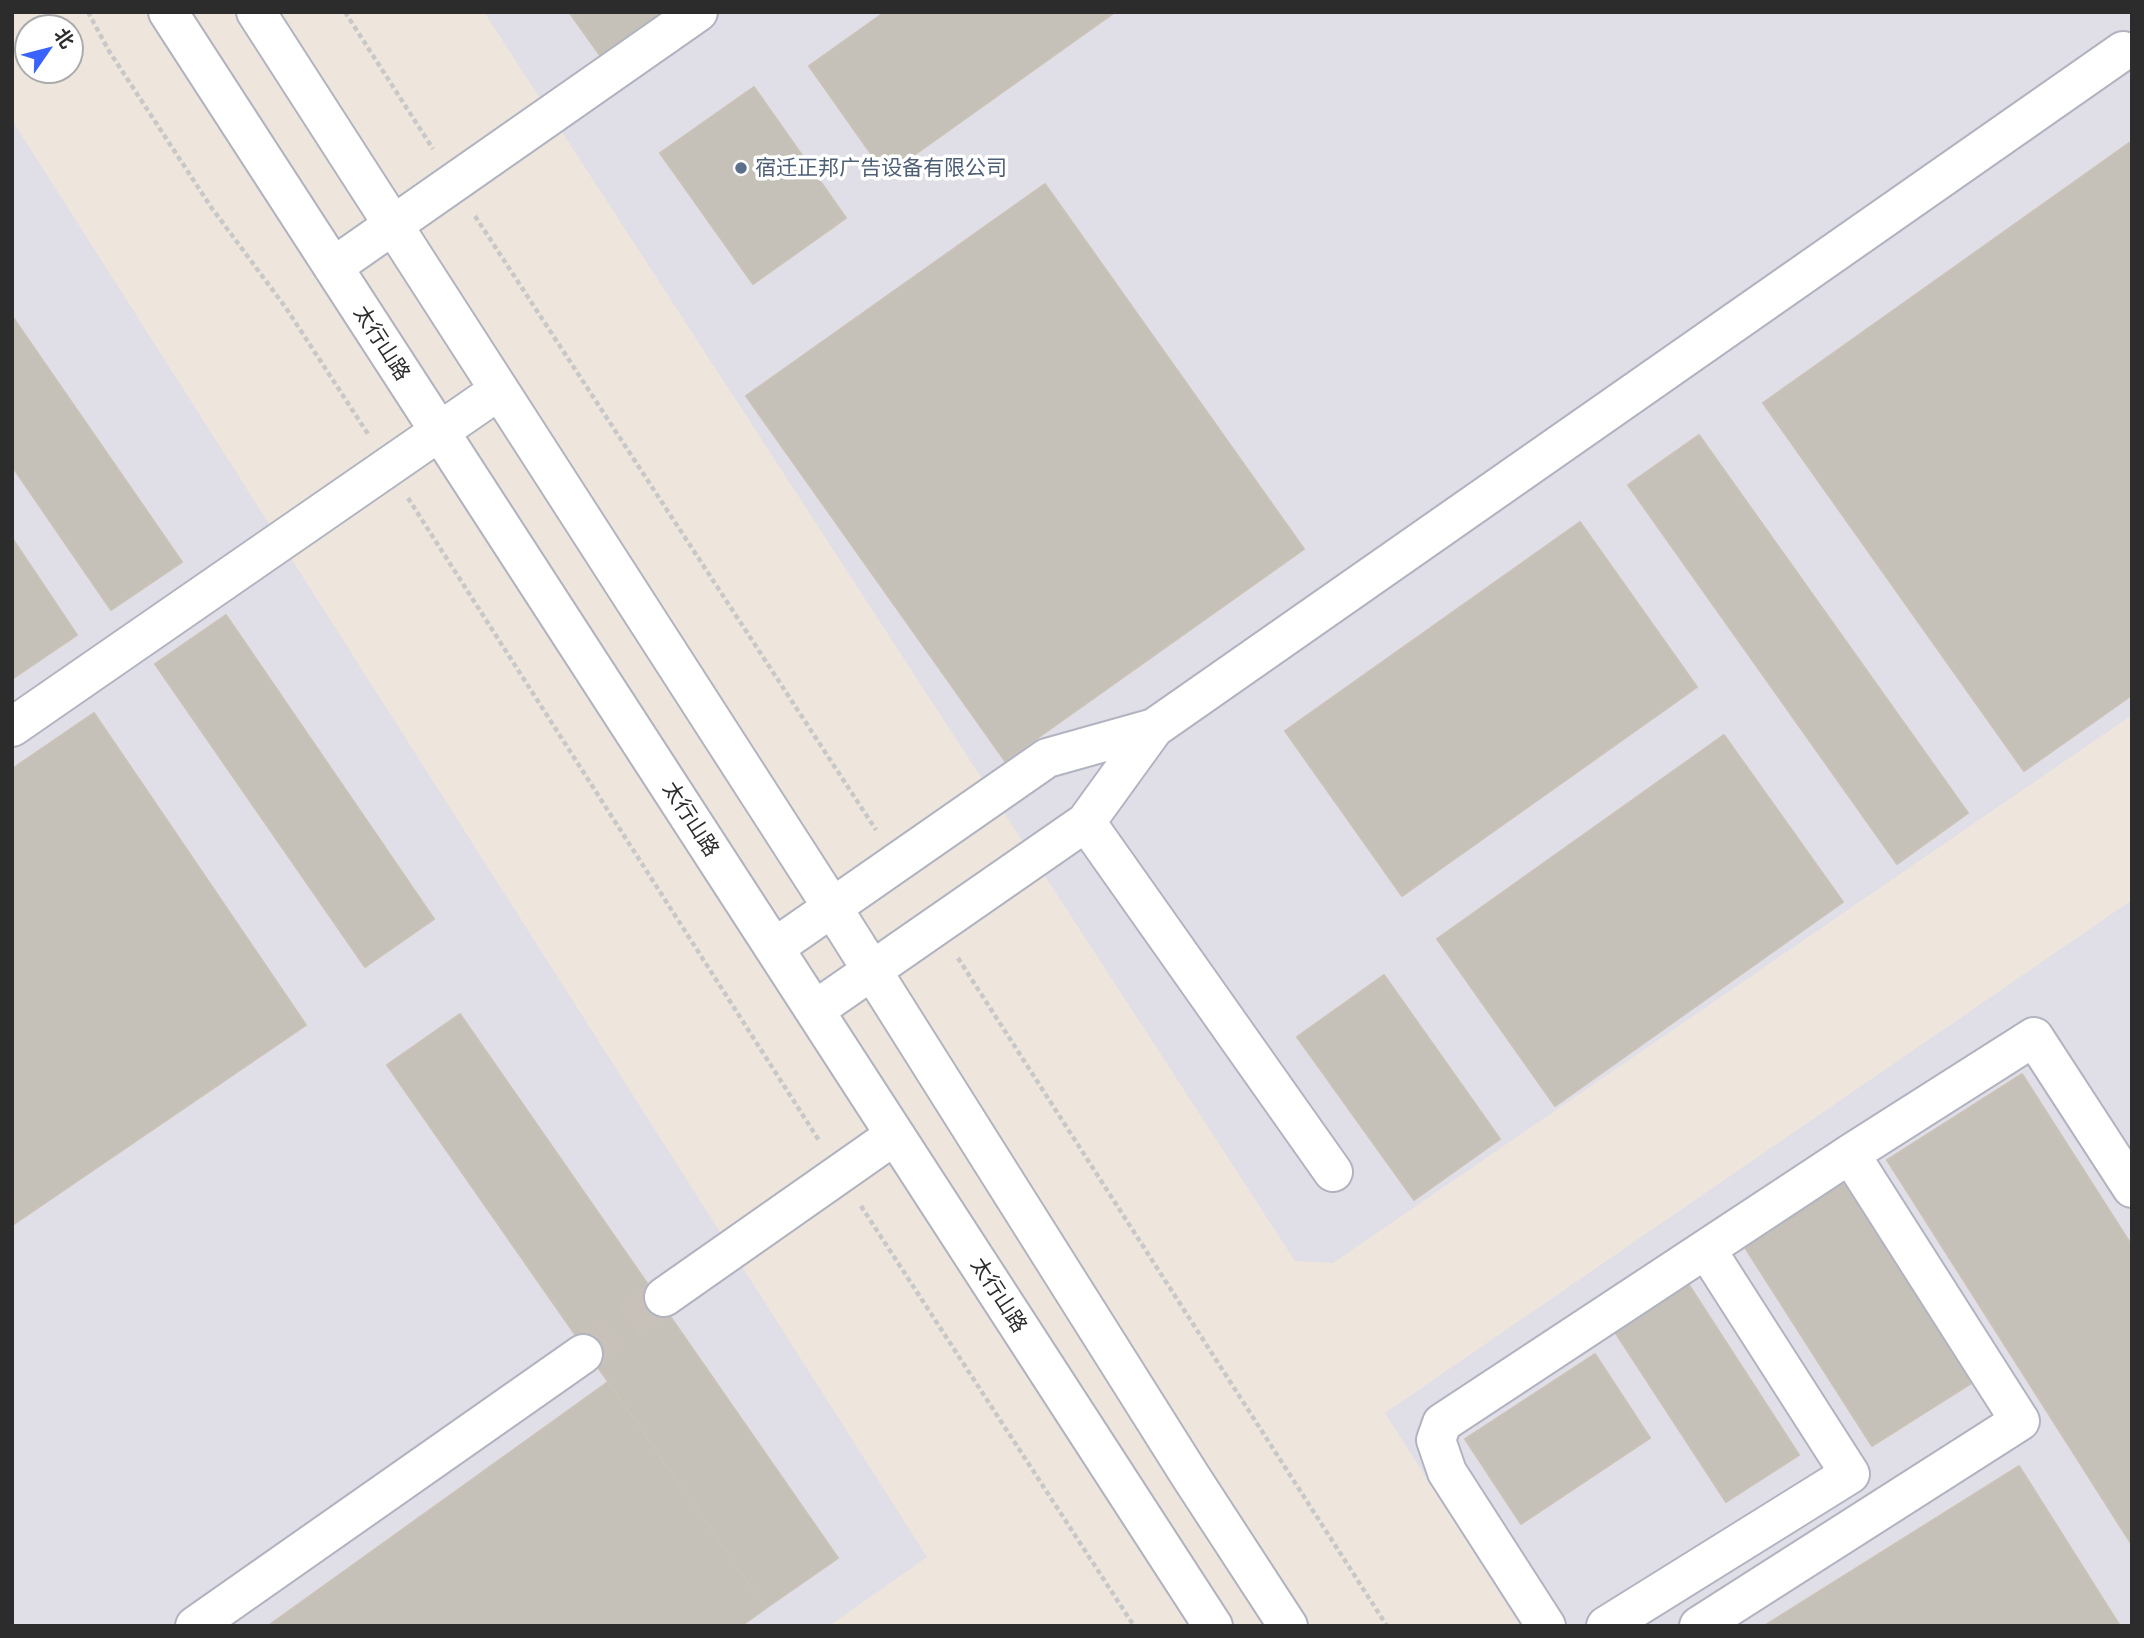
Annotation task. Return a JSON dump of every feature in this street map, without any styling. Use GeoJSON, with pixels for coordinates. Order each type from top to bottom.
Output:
{"type":"FeatureCollection","features":[{"type":"Feature","properties":{"kind":"street","name":"太行山路"},"geometry":{"type":"LineString","coordinates":[[168,12],[1213,1626]]}},
{"type":"Feature","properties":{"kind":"street"},"geometry":{"type":"LineString","coordinates":[[256,12],[391,226],[832,907],[1289,1626]]}},
{"type":"Feature","properties":{"kind":"street"},"geometry":{"type":"LineString","coordinates":[[333,267],[698,12]]}},
{"type":"Feature","properties":{"kind":"street"},"geometry":{"type":"LineString","coordinates":[[815,1010],[1086,822],[1154,728],[2123,51]]}},
{"type":"Feature","properties":{"kind":"street"},"geometry":{"type":"LineString","coordinates":[[12,727],[498,391]]}},
{"type":"Feature","properties":{"kind":"street"},"geometry":{"type":"LineString","coordinates":[[774,948],[1047,758],[1154,728]]}},
{"type":"Feature","properties":{"kind":"street"},"geometry":{"type":"LineString","coordinates":[[1086,822],[1333,1172]]}},
{"type":"Feature","properties":{"kind":"street"},"geometry":{"type":"LineString","coordinates":[[1546,1626],[1447,1472],[1436,1440],[1442,1423],[1850,1154],[2034,1037],[2132,1188]]}},
{"type":"Feature","properties":{"kind":"street"},"geometry":{"type":"LineString","coordinates":[[664,1297],[895,1135]]}},
{"type":"Feature","properties":{"kind":"street"},"geometry":{"type":"LineString","coordinates":[[1699,1626],[2020,1421],[1850,1154]]}},
{"type":"Feature","properties":{"kind":"street"},"geometry":{"type":"LineString","coordinates":[[1606,1626],[1850,1474],[1706,1248]]}},
{"type":"Feature","properties":{"kind":"street"},"geometry":{"type":"LineString","coordinates":[[195,1626],[583,1354]]}},
{"type":"Feature","properties":{"kind":"path"},"geometry":{"type":"LineString","coordinates":[[88,12],[109,51],[211,207],[286,308],[839,1173],[1134,1626]]}},
{"type":"Feature","properties":{"kind":"path"},"geometry":{"type":"LineString","coordinates":[[345,12],[897,862]]}},
{"type":"Feature","properties":{"kind":"path"},"geometry":{"type":"LineString","coordinates":[[937,925],[1387,1626]]}},
{"type":"Feature","properties":{"kind":"shaded area"},"geometry":{"type":"Polygon","coordinates":[[[484,12],[2132,12],[2132,715],[1333,1263],[1295,1261],[484,12]]]}},
{"type":"Feature","properties":{"kind":"shaded area"},"geometry":{"type":"Polygon","coordinates":[[[12,120],[927,1557],[829,1626],[12,1626],[12,120]]]}},
{"type":"Feature","properties":{"kind":"shaded area"},"geometry":{"type":"Polygon","coordinates":[[[2132,900],[2132,1626],[1520,1626],[1385,1413],[2132,900]]]}},
{"type":"Feature","properties":{"kind":"building"},"geometry":{"type":"Polygon","coordinates":[[[569,12],[682,12],[607,65],[569,12]]]}},
{"type":"Feature","properties":{"kind":"building"},"geometry":{"type":"Polygon","coordinates":[[[885,12],[1115,12],[886,175],[809,66],[885,12]]]}},
{"type":"Feature","properties":{"kind":"building"},"geometry":{"type":"Polygon","coordinates":[[[754,87],[846,218],[753,284],[660,153],[754,87]]]}},
{"type":"Feature","properties":{"kind":"building"},"geometry":{"type":"Polygon","coordinates":[[[2132,141],[2132,695],[2024,771],[1763,403],[2132,141]]]}},
{"type":"Feature","properties":{"kind":"building"},"geometry":{"type":"Polygon","coordinates":[[[1045,184],[1304,549],[1005,761],[746,396],[1045,184]]]}},
{"type":"Feature","properties":{"kind":"building"},"geometry":{"type":"Polygon","coordinates":[[[12,316],[182,562],[111,610],[12,466],[12,316]]]}},
{"type":"Feature","properties":{"kind":"building"},"geometry":{"type":"Polygon","coordinates":[[[1699,435],[1968,813],[1897,864],[1628,485],[1699,435]]]}},
{"type":"Feature","properties":{"kind":"building"},"geometry":{"type":"Polygon","coordinates":[[[1580,522],[1697,687],[1402,896],[1285,731],[1580,522]]]}},
{"type":"Feature","properties":{"kind":"building"},"geometry":{"type":"Polygon","coordinates":[[[12,538],[77,635],[12,679],[12,538]]]}},
{"type":"Feature","properties":{"kind":"building"},"geometry":{"type":"Polygon","coordinates":[[[226,615],[434,919],[365,967],[155,664],[226,615]]]}},
{"type":"Feature","properties":{"kind":"building"},"geometry":{"type":"Polygon","coordinates":[[[94,713],[306,1025],[14,1224],[12,769],[94,713]]]}},
{"type":"Feature","properties":{"kind":"building"},"geometry":{"type":"Polygon","coordinates":[[[1724,735],[1843,902],[1555,1106],[1437,939],[1724,735]]]}},
{"type":"Feature","properties":{"kind":"building"},"geometry":{"type":"Polygon","coordinates":[[[1384,975],[1500,1139],[1414,1200],[1297,1037],[1384,975]]]}},
{"type":"Feature","properties":{"kind":"building"},"geometry":{"type":"Polygon","coordinates":[[[460,1014],[838,1558],[766,1608],[387,1065],[460,1014]]]}},
{"type":"Feature","properties":{"kind":"building"},"geometry":{"type":"Polygon","coordinates":[[[2022,1074],[2132,1246],[2132,1545],[1887,1160],[2022,1074]]]}},
{"type":"Feature","properties":{"kind":"building"},"geometry":{"type":"Polygon","coordinates":[[[1850,1179],[1978,1379],[1872,1446],[1744,1246],[1850,1179]]]}},
{"type":"Feature","properties":{"kind":"building"},"geometry":{"type":"Polygon","coordinates":[[[1689,1285],[1799,1455],[1726,1502],[1615,1332],[1689,1285]]]}},
{"type":"Feature","properties":{"kind":"building"},"geometry":{"type":"Polygon","coordinates":[[[1595,1354],[1650,1438],[1521,1524],[1465,1439],[1595,1354]]]}},
{"type":"Feature","properties":{"kind":"building"},"geometry":{"type":"Polygon","coordinates":[[[608,1382],[766,1608],[741,1626],[268,1626],[608,1382]]]}},
{"type":"Feature","properties":{"kind":"building"},"geometry":{"type":"Polygon","coordinates":[[[2019,1466],[2120,1626],[1764,1626],[2019,1466]]]}},
{"type":"Feature","properties":{"kind":"tunnel"},"geometry":{"type":"LineString","coordinates":[[583,1354],[664,1297]]}},
{"type":"Feature","properties":{"kind":"place","name":"宿迁正邦广告设备有限公司"},"geometry":{"type":"Point","coordinates":[741,168]}}]}
